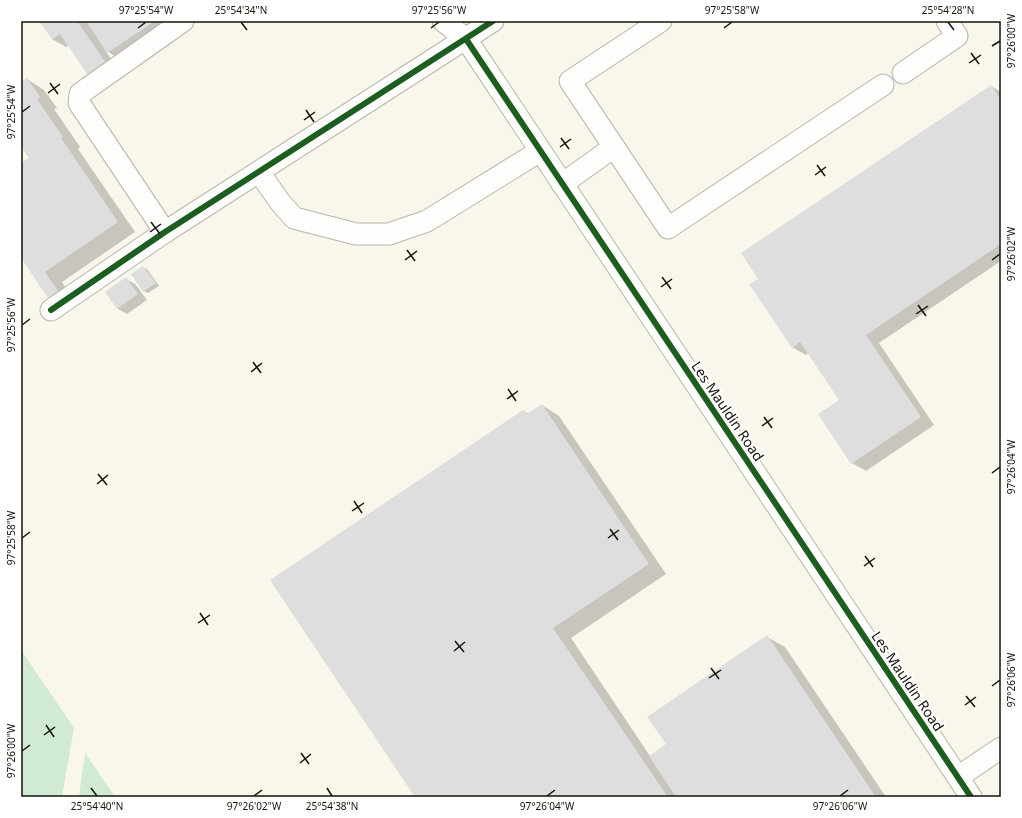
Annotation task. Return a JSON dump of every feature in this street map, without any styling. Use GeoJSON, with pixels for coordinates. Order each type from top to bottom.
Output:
{"type":"FeatureCollection","features":[{"type":"Feature","properties":{"kind":"street"},"geometry":{"type":"LineString","coordinates":[[165,232],[78,104],[80,94],[183,21]]}},
{"type":"Feature","properties":{"kind":"street","name":"Les Mauldin Road"},"geometry":{"type":"LineString","coordinates":[[443,21],[466,39],[971,797]]}},
{"type":"Feature","properties":{"kind":"street"},"geometry":{"type":"LineString","coordinates":[[51,310],[165,232],[493,21]]}},
{"type":"Feature","properties":{"kind":"street"},"geometry":{"type":"LineString","coordinates":[[661,21],[570,81],[668,228],[884,85]]}},
{"type":"Feature","properties":{"kind":"street"},"geometry":{"type":"LineString","coordinates":[[903,73],[957,36],[947,21]]}},
{"type":"Feature","properties":{"kind":"street"},"geometry":{"type":"LineString","coordinates":[[562,184],[614,147]]}},
{"type":"Feature","properties":{"kind":"street"},"geometry":{"type":"LineString","coordinates":[[259,172],[280,202],[294,218],[356,234],[389,234],[427,221],[540,151]]}},
{"type":"Feature","properties":{"kind":"street"},"geometry":{"type":"LineString","coordinates":[[958,777],[1001,748]]}},
{"type":"Feature","properties":{"kind":"green space"},"geometry":{"type":"Polygon","coordinates":[[[21,650],[74,728],[62,797],[21,797],[21,650]]]}},
{"type":"Feature","properties":{"kind":"green space"},"geometry":{"type":"Polygon","coordinates":[[[85,753],[115,797],[79,797],[85,753]]]}},
{"type":"Feature","properties":{"kind":"building"},"geometry":{"type":"Polygon","coordinates":[[[39,21],[77,21],[106,63],[88,75],[60,34],[52,39],[39,21]]]}},
{"type":"Feature","properties":{"kind":"building"},"geometry":{"type":"Polygon","coordinates":[[[86,21],[155,21],[107,53],[86,21]]]}},
{"type":"Feature","properties":{"kind":"building"},"geometry":{"type":"Polygon","coordinates":[[[27,78],[40,97],[37,99],[63,137],[61,138],[118,222],[45,272],[58,291],[48,298],[21,258],[21,163],[29,158],[21,147],[21,82],[27,78]]]}},
{"type":"Feature","properties":{"kind":"building"},"geometry":{"type":"Polygon","coordinates":[[[991,85],[1001,100],[1001,244],[866,335],[921,417],[851,464],[818,414],[839,400],[800,342],[792,348],[749,284],[758,279],[741,253],[991,85]]]}},
{"type":"Feature","properties":{"kind":"building"},"geometry":{"type":"Polygon","coordinates":[[[143,266],[156,283],[143,292],[131,274],[143,266]]]}},
{"type":"Feature","properties":{"kind":"building"},"geometry":{"type":"Polygon","coordinates":[[[126,277],[138,294],[117,309],[105,292],[126,277]]]}},
{"type":"Feature","properties":{"kind":"building"},"geometry":{"type":"Polygon","coordinates":[[[542,404],[649,564],[553,628],[668,797],[415,797],[270,580],[523,410],[527,414],[542,404]]]}},
{"type":"Feature","properties":{"kind":"building"},"geometry":{"type":"Polygon","coordinates":[[[767,635],[876,797],[676,797],[649,756],[666,744],[647,717],[767,635]]]}},
{"type":"Feature","properties":{"kind":"cycle path"},"geometry":{"type":"LineString","coordinates":[[51,310],[165,232],[493,21]]}},
{"type":"Feature","properties":{"kind":"cycle path"},"geometry":{"type":"LineString","coordinates":[[466,39],[971,797]]}}]}
